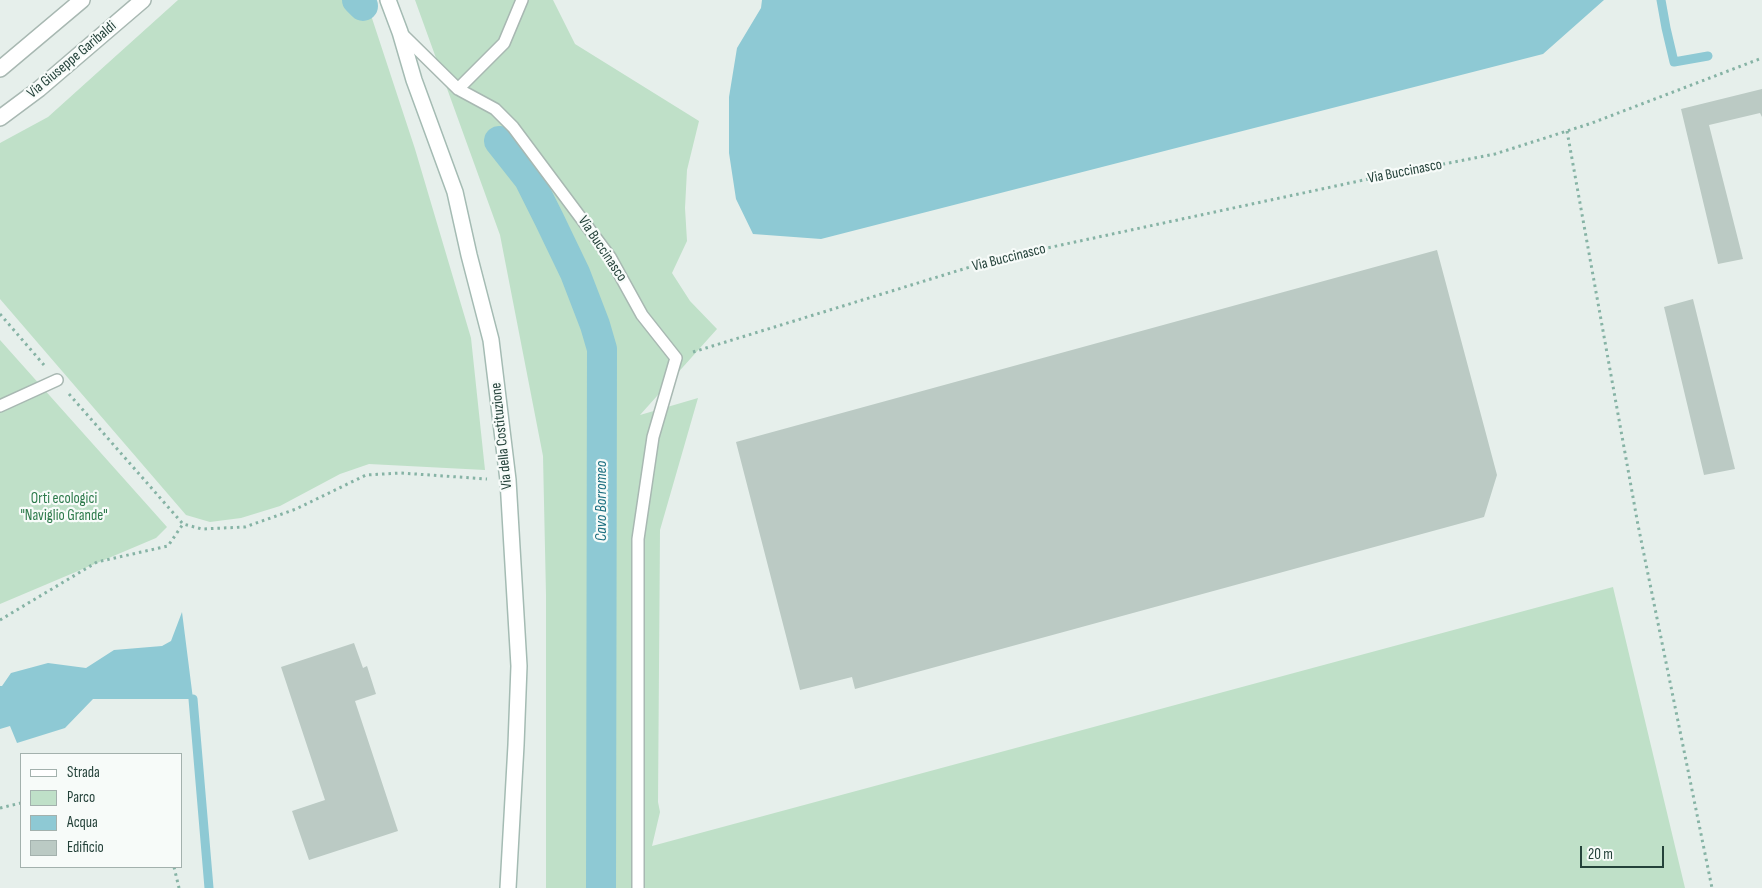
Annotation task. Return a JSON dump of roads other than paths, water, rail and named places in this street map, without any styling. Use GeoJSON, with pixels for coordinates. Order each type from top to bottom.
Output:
{"type":"FeatureCollection","features":[{"type":"Feature","properties":{"kind":"main road"},"geometry":{"type":"LineString","coordinates":[[0,69],[82,0]]}},
{"type":"Feature","properties":{"kind":"main road","name":"Via Giuseppe Garibaldi"},"geometry":{"type":"LineString","coordinates":[[0,118],[39,89],[143,0]]}},
{"type":"Feature","properties":{"kind":"main road","name":"Via della Costituzione"},"geometry":{"type":"LineString","coordinates":[[388,0],[400,32],[414,80],[455,192],[491,340],[508,480],[519,666],[508,888]]}},
{"type":"Feature","properties":{"kind":"lane"},"geometry":{"type":"LineString","coordinates":[[458,89],[504,43],[522,0]]}},
{"type":"Feature","properties":{"kind":"lane","name":"Via Buccinasco"},"geometry":{"type":"LineString","coordinates":[[400,32],[458,89],[495,109],[514,127],[612,259],[642,315],[676,358],[653,437],[638,539],[638,888]]}},
{"type":"Feature","properties":{"kind":"lane"},"geometry":{"type":"LineString","coordinates":[[0,406],[57,380]]}},
{"type":"Feature","properties":{"kind":"water"},"geometry":{"type":"Polygon","coordinates":[[[762,0],[1604,0],[1543,54],[821,239],[753,234],[736,199],[729,153],[729,97],[737,48],[761,8],[762,0]]]}},
{"type":"Feature","properties":{"kind":"water"},"geometry":{"type":"Polygon","coordinates":[[[182,612],[193,699],[93,699],[65,728],[17,743],[10,726],[0,729],[0,686],[2,686],[11,673],[48,663],[86,668],[114,650],[162,646],[171,641],[182,612]]]}},
{"type":"Feature","properties":{"kind":"waterway","name":"Cavo Borromeo"},"geometry":{"type":"LineString","coordinates":[[357,0],[363,6]]}},
{"type":"Feature","properties":{"kind":"waterway"},"geometry":{"type":"LineString","coordinates":[[1661,0],[1674,62],[1708,56]]}},
{"type":"Feature","properties":{"kind":"waterway","name":"Cavo Borromeo"},"geometry":{"type":"LineString","coordinates":[[499,141],[529,179],[549,219],[575,273],[602,349],[601,888]]}},
{"type":"Feature","properties":{"kind":"waterway"},"geometry":{"type":"LineString","coordinates":[[193,699],[209,888]]}},
{"type":"Feature","properties":{"kind":"park label","name":"Orti ecologici \"Naviglio Grande\""},"geometry":{"type":"Point","coordinates":[64,508]}}]}
